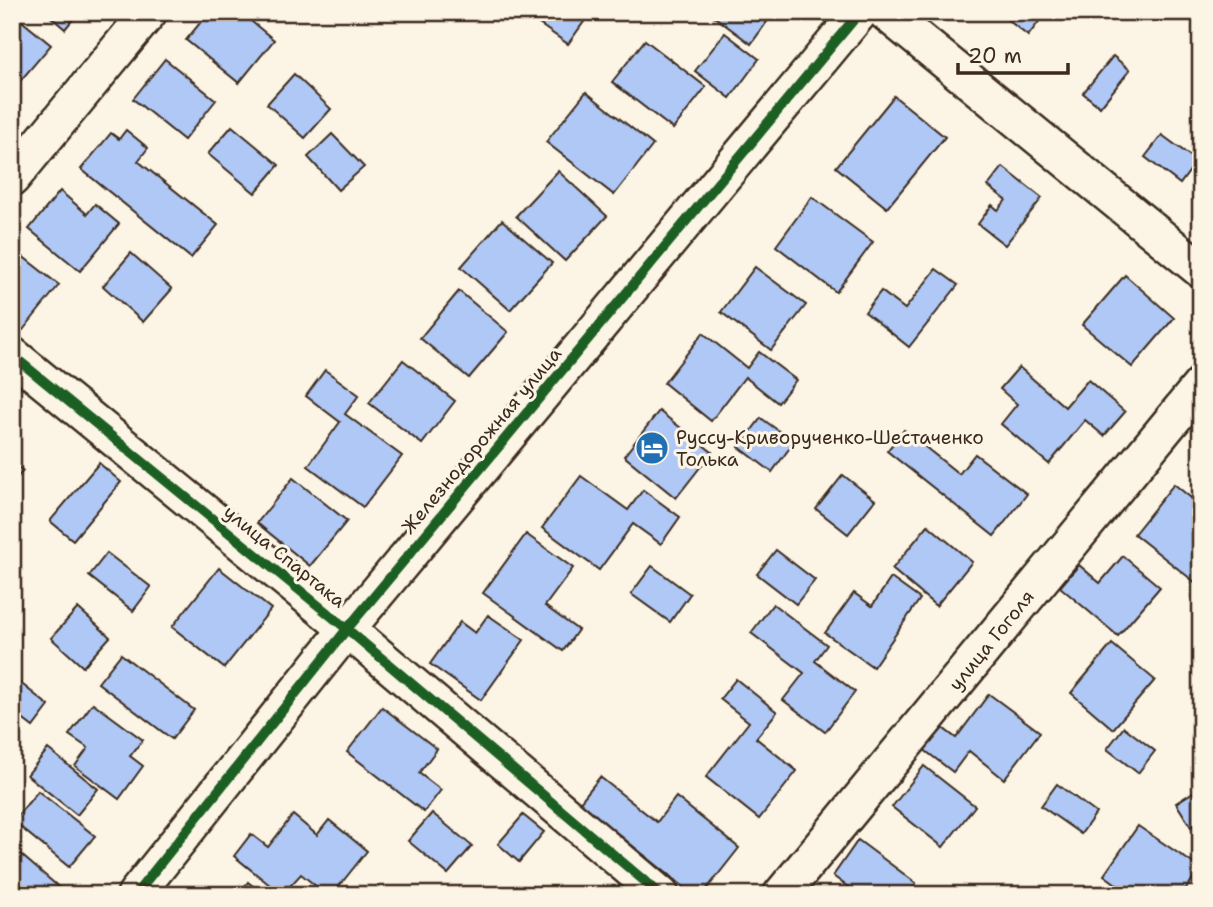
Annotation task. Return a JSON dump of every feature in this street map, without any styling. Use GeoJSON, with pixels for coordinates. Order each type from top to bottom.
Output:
{"type":"FeatureCollection","features":[{"type":"Feature","properties":{"kind":"street"},"geometry":{"type":"LineString","coordinates":[[12,178],[149,12]]}},
{"type":"Feature","properties":{"kind":"street","name":"Железнодорожная улица"},"geometry":{"type":"LineString","coordinates":[[135,895],[347,629],[860,12]]}},
{"type":"Feature","properties":{"kind":"street"},"geometry":{"type":"LineString","coordinates":[[885,12],[1201,270]]}},
{"type":"Feature","properties":{"kind":"street","name":"улица Спартака"},"geometry":{"type":"LineString","coordinates":[[12,355],[347,629],[661,895]]}},
{"type":"Feature","properties":{"kind":"street","name":"улица Гоголя"},"geometry":{"type":"LineString","coordinates":[[781,895],[1201,385]]}},
{"type":"Feature","properties":{"kind":"building"},"geometry":{"type":"Polygon","coordinates":[[[45,12],[79,12],[65,29],[45,12]]]}},
{"type":"Feature","properties":{"kind":"building"},"geometry":{"type":"Polygon","coordinates":[[[209,12],[240,12],[274,40],[239,83],[186,40],[209,12]]]}},
{"type":"Feature","properties":{"kind":"building"},"geometry":{"type":"Polygon","coordinates":[[[522,12],[591,12],[568,44],[522,12]]]}},
{"type":"Feature","properties":{"kind":"building"},"geometry":{"type":"Polygon","coordinates":[[[708,12],[774,12],[751,44],[708,12]]]}},
{"type":"Feature","properties":{"kind":"building"},"geometry":{"type":"Polygon","coordinates":[[[998,12],[1046,12],[1028,36],[998,12]]]}},
{"type":"Feature","properties":{"kind":"building"},"geometry":{"type":"Polygon","coordinates":[[[12,13],[51,45],[16,86],[12,83],[12,13]]]}},
{"type":"Feature","properties":{"kind":"building"},"geometry":{"type":"Polygon","coordinates":[[[725,33],[759,59],[730,98],[695,71],[725,33]]]}},
{"type":"Feature","properties":{"kind":"building"},"geometry":{"type":"Polygon","coordinates":[[[645,40],[706,87],[673,129],[612,82],[645,40]]]}},
{"type":"Feature","properties":{"kind":"building"},"geometry":{"type":"Polygon","coordinates":[[[1113,56],[1130,70],[1100,107],[1083,93],[1113,56]]]}},
{"type":"Feature","properties":{"kind":"building"},"geometry":{"type":"Polygon","coordinates":[[[165,59],[216,100],[184,140],[133,99],[165,59]]]}},
{"type":"Feature","properties":{"kind":"building"},"geometry":{"type":"Polygon","coordinates":[[[294,74],[331,109],[305,138],[267,104],[294,74]]]}},
{"type":"Feature","properties":{"kind":"building"},"geometry":{"type":"Polygon","coordinates":[[[586,92],[653,145],[614,195],[546,142],[586,92]]]}},
{"type":"Feature","properties":{"kind":"building"},"geometry":{"type":"Polygon","coordinates":[[[894,96],[945,137],[887,208],[836,167],[894,96]]]}},
{"type":"Feature","properties":{"kind":"building"},"geometry":{"type":"Polygon","coordinates":[[[232,126],[279,165],[255,193],[208,154],[232,126]]]}},
{"type":"Feature","properties":{"kind":"building"},"geometry":{"type":"Polygon","coordinates":[[[126,130],[148,148],[138,161],[218,225],[191,258],[81,169],[111,133],[119,139],[126,130]]]}},
{"type":"Feature","properties":{"kind":"building"},"geometry":{"type":"Polygon","coordinates":[[[332,134],[364,167],[338,190],[308,157],[332,134]]]}},
{"type":"Feature","properties":{"kind":"building"},"geometry":{"type":"Polygon","coordinates":[[[1162,135],[1197,161],[1180,184],[1145,157],[1162,135]]]}},
{"type":"Feature","properties":{"kind":"building"},"geometry":{"type":"Polygon","coordinates":[[[1003,167],[1042,198],[1005,245],[978,224],[992,205],[998,210],[1006,200],[988,186],[1003,167]]]}},
{"type":"Feature","properties":{"kind":"building"},"geometry":{"type":"Polygon","coordinates":[[[558,171],[607,216],[565,261],[516,216],[558,171]]]}},
{"type":"Feature","properties":{"kind":"building"},"geometry":{"type":"Polygon","coordinates":[[[60,191],[87,214],[95,204],[119,224],[80,271],[29,229],[60,191]]]}},
{"type":"Feature","properties":{"kind":"building"},"geometry":{"type":"Polygon","coordinates":[[[812,197],[873,242],[836,292],[776,246],[812,197]]]}},
{"type":"Feature","properties":{"kind":"building"},"geometry":{"type":"Polygon","coordinates":[[[502,220],[552,263],[510,310],[461,267],[502,220]]]}},
{"type":"Feature","properties":{"kind":"building"},"geometry":{"type":"Polygon","coordinates":[[[12,248],[59,285],[23,330],[12,322],[12,248]]]}},
{"type":"Feature","properties":{"kind":"building"},"geometry":{"type":"Polygon","coordinates":[[[131,253],[172,289],[143,322],[103,286],[131,253]]]}},
{"type":"Feature","properties":{"kind":"building"},"geometry":{"type":"Polygon","coordinates":[[[755,267],[806,305],[771,350],[721,312],[755,267]]]}},
{"type":"Feature","properties":{"kind":"building"},"geometry":{"type":"Polygon","coordinates":[[[936,269],[958,285],[909,347],[865,312],[881,291],[905,309],[936,269]]]}},
{"type":"Feature","properties":{"kind":"building"},"geometry":{"type":"Polygon","coordinates":[[[1125,275],[1174,318],[1132,367],[1082,325],[1125,275]]]}},
{"type":"Feature","properties":{"kind":"building"},"geometry":{"type":"Polygon","coordinates":[[[459,291],[508,332],[469,378],[420,338],[459,291]]]}},
{"type":"Feature","properties":{"kind":"building"},"geometry":{"type":"Polygon","coordinates":[[[703,333],[747,368],[759,352],[796,380],[778,403],[745,377],[711,421],[664,383],[703,333]]]}},
{"type":"Feature","properties":{"kind":"building"},"geometry":{"type":"Polygon","coordinates":[[[403,360],[455,401],[422,444],[369,403],[403,360]]]}},
{"type":"Feature","properties":{"kind":"building"},"geometry":{"type":"Polygon","coordinates":[[[1019,367],[1065,407],[1088,380],[1125,412],[1104,436],[1085,420],[1049,464],[1001,424],[1017,404],[1000,389],[1019,367]]]}},
{"type":"Feature","properties":{"kind":"building"},"geometry":{"type":"Polygon","coordinates":[[[325,370],[359,395],[345,414],[402,456],[363,507],[308,466],[340,422],[306,396],[325,370]]]}},
{"type":"Feature","properties":{"kind":"building"},"geometry":{"type":"Polygon","coordinates":[[[659,411],[712,452],[676,498],[624,456],[659,411]]]}},
{"type":"Feature","properties":{"kind":"building"},"geometry":{"type":"Polygon","coordinates":[[[761,418],[794,442],[772,472],[739,447],[761,418]]]}},
{"type":"Feature","properties":{"kind":"building"},"geometry":{"type":"Polygon","coordinates":[[[904,430],[959,474],[975,454],[1027,494],[994,536],[887,451],[904,430]]]}},
{"type":"Feature","properties":{"kind":"building"},"geometry":{"type":"Polygon","coordinates":[[[12,462],[23,471],[12,484],[12,462]]]}},
{"type":"Feature","properties":{"kind":"building"},"geometry":{"type":"Polygon","coordinates":[[[99,463],[121,482],[73,540],[50,521],[99,463]]]}},
{"type":"Feature","properties":{"kind":"building"},"geometry":{"type":"Polygon","coordinates":[[[843,475],[875,500],[848,534],[816,509],[843,475]]]}},
{"type":"Feature","properties":{"kind":"building"},"geometry":{"type":"Polygon","coordinates":[[[581,476],[628,510],[643,490],[680,517],[661,544],[633,524],[599,570],[542,528],[581,476]]]}},
{"type":"Feature","properties":{"kind":"building"},"geometry":{"type":"Polygon","coordinates":[[[293,478],[347,521],[310,566],[257,523],[293,478]]]}},
{"type":"Feature","properties":{"kind":"building"},"geometry":{"type":"Polygon","coordinates":[[[1174,484],[1201,506],[1201,587],[1134,534],[1174,484]]]}},
{"type":"Feature","properties":{"kind":"building"},"geometry":{"type":"Polygon","coordinates":[[[928,525],[972,562],[936,606],[892,569],[928,525]]]}},
{"type":"Feature","properties":{"kind":"building"},"geometry":{"type":"Polygon","coordinates":[[[526,534],[573,568],[545,606],[578,630],[563,651],[483,593],[526,534]]]}},
{"type":"Feature","properties":{"kind":"building"},"geometry":{"type":"Polygon","coordinates":[[[776,550],[815,580],[796,604],[757,574],[776,550]]]}},
{"type":"Feature","properties":{"kind":"building"},"geometry":{"type":"Polygon","coordinates":[[[107,553],[151,587],[133,611],[89,576],[107,553]]]}},
{"type":"Feature","properties":{"kind":"building"},"geometry":{"type":"Polygon","coordinates":[[[1123,556],[1160,587],[1118,636],[1060,587],[1079,565],[1100,583],[1123,556]]]}},
{"type":"Feature","properties":{"kind":"building"},"geometry":{"type":"Polygon","coordinates":[[[652,566],[690,594],[670,622],[631,594],[652,566]]]}},
{"type":"Feature","properties":{"kind":"building"},"geometry":{"type":"Polygon","coordinates":[[[219,568],[271,609],[224,668],[172,627],[219,568]]]}},
{"type":"Feature","properties":{"kind":"building"},"geometry":{"type":"Polygon","coordinates":[[[891,578],[920,599],[873,667],[825,633],[854,593],[872,606],[891,578]]]}},
{"type":"Feature","properties":{"kind":"building"},"geometry":{"type":"Polygon","coordinates":[[[773,604],[827,645],[815,661],[855,692],[825,732],[783,700],[804,673],[751,633],[773,604]]]}},
{"type":"Feature","properties":{"kind":"building"},"geometry":{"type":"Polygon","coordinates":[[[78,608],[110,637],[83,667],[51,638],[78,608]]]}},
{"type":"Feature","properties":{"kind":"building"},"geometry":{"type":"Polygon","coordinates":[[[488,615],[524,640],[481,700],[430,664],[460,622],[475,633],[488,615]]]}},
{"type":"Feature","properties":{"kind":"building"},"geometry":{"type":"Polygon","coordinates":[[[1112,644],[1155,680],[1113,729],[1071,693],[1112,644]]]}},
{"type":"Feature","properties":{"kind":"building"},"geometry":{"type":"Polygon","coordinates":[[[121,654],[194,710],[172,739],[98,683],[121,654]]]}},
{"type":"Feature","properties":{"kind":"building"},"geometry":{"type":"Polygon","coordinates":[[[736,679],[777,712],[756,738],[797,771],[759,819],[706,777],[749,722],[720,699],[736,679]]]}},
{"type":"Feature","properties":{"kind":"building"},"geometry":{"type":"Polygon","coordinates":[[[18,681],[49,706],[33,727],[12,711],[12,688],[18,681]]]}},
{"type":"Feature","properties":{"kind":"building"},"geometry":{"type":"Polygon","coordinates":[[[989,694],[1040,732],[1004,779],[969,751],[953,772],[923,749],[940,726],[956,738],[989,694]]]}},
{"type":"Feature","properties":{"kind":"building"},"geometry":{"type":"Polygon","coordinates":[[[93,703],[143,740],[130,756],[143,766],[119,799],[75,766],[88,748],[69,735],[93,703]]]}},
{"type":"Feature","properties":{"kind":"building"},"geometry":{"type":"Polygon","coordinates":[[[382,707],[437,749],[419,773],[441,790],[424,812],[347,752],[382,707]]]}},
{"type":"Feature","properties":{"kind":"building"},"geometry":{"type":"Polygon","coordinates":[[[1124,727],[1155,751],[1138,773],[1107,749],[1124,727]]]}},
{"type":"Feature","properties":{"kind":"building"},"geometry":{"type":"Polygon","coordinates":[[[48,749],[98,789],[77,815],[27,775],[48,749]]]}},
{"type":"Feature","properties":{"kind":"building"},"geometry":{"type":"Polygon","coordinates":[[[924,766],[975,806],[943,847],[892,807],[924,766]]]}},
{"type":"Feature","properties":{"kind":"building"},"geometry":{"type":"Polygon","coordinates":[[[600,777],[657,822],[676,797],[739,848],[702,895],[694,895],[579,803],[600,777]]]}},
{"type":"Feature","properties":{"kind":"building"},"geometry":{"type":"Polygon","coordinates":[[[1057,784],[1096,813],[1081,834],[1041,806],[1057,784]]]}},
{"type":"Feature","properties":{"kind":"building"},"geometry":{"type":"Polygon","coordinates":[[[1201,787],[1201,820],[1191,827],[1176,803],[1201,787]]]}},
{"type":"Feature","properties":{"kind":"building"},"geometry":{"type":"Polygon","coordinates":[[[38,791],[95,836],[69,867],[13,821],[38,791]]]}},
{"type":"Feature","properties":{"kind":"building"},"geometry":{"type":"Polygon","coordinates":[[[432,813],[472,846],[448,874],[408,841],[432,813]]]}},
{"type":"Feature","properties":{"kind":"building"},"geometry":{"type":"Polygon","coordinates":[[[293,815],[317,835],[329,820],[367,851],[332,895],[327,895],[301,874],[282,895],[234,856],[251,834],[268,847],[293,815]]]}},
{"type":"Feature","properties":{"kind":"building"},"geometry":{"type":"Polygon","coordinates":[[[523,815],[544,832],[519,862],[498,844],[523,815]]]}},
{"type":"Feature","properties":{"kind":"building"},"geometry":{"type":"Polygon","coordinates":[[[1138,826],[1200,868],[1182,895],[1131,895],[1104,875],[1138,826]]]}},
{"type":"Feature","properties":{"kind":"building"},"geometry":{"type":"Polygon","coordinates":[[[858,840],[916,883],[908,895],[859,895],[833,876],[858,840]]]}},
{"type":"Feature","properties":{"kind":"building"},"geometry":{"type":"Polygon","coordinates":[[[12,847],[68,895],[12,895],[12,847]]]}},
{"type":"Feature","properties":{"kind":"building"},"geometry":{"type":"Polygon","coordinates":[[[248,882],[264,895],[238,895],[248,882]]]}},
{"type":"Feature","properties":{"kind":"cycle path"},"geometry":{"type":"LineString","coordinates":[[135,895],[347,629],[860,12]]}},
{"type":"Feature","properties":{"kind":"cycle path"},"geometry":{"type":"LineString","coordinates":[[12,355],[347,629],[661,895]]}},
{"type":"Feature","properties":{"kind":"place","name":"Руссу-Криворученко-Шестаченко Толька"},"geometry":{"type":"Point","coordinates":[652,448]}}]}
